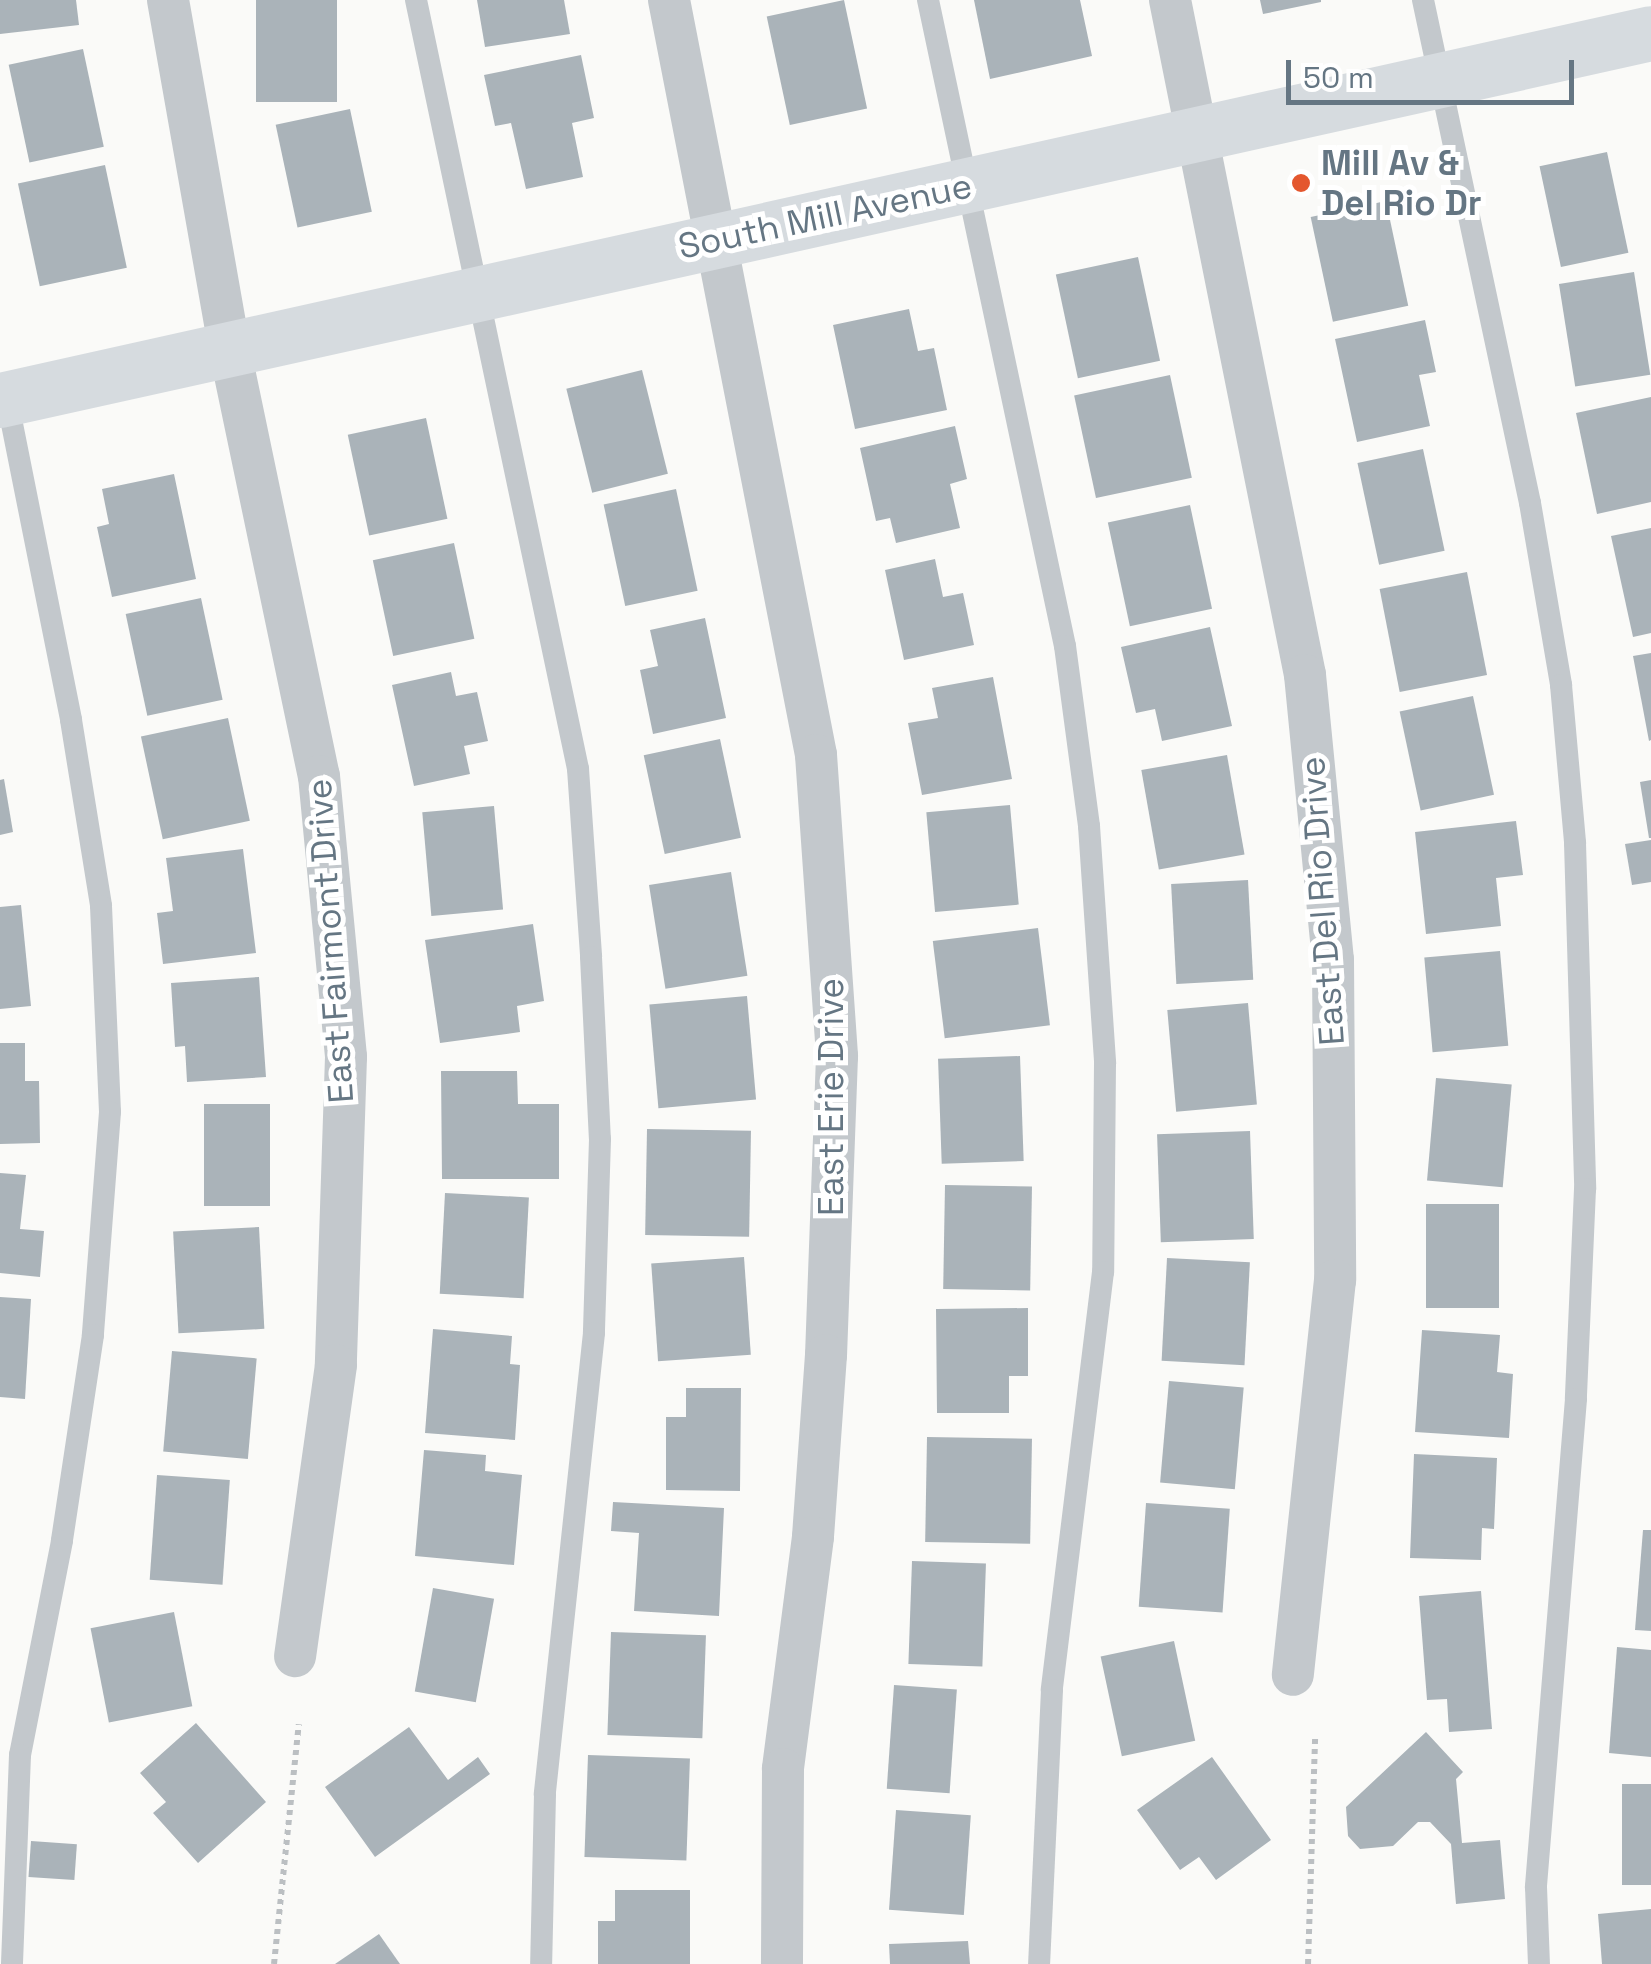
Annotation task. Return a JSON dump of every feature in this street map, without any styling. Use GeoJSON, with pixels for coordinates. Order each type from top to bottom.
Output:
{"type":"FeatureCollection","features":[{"type":"Feature","properties":{"kind":"main road","name":"South Mill Avenue"},"geometry":{"type":"LineString","coordinates":[[2,390],[230,351],[713,239],[1197,136],[1651,32]]}},
{"type":"Feature","properties":{"kind":"street","name":"East Fairmont Drive"},"geometry":{"type":"LineString","coordinates":[[168,0],[230,351],[319,776],[346,1057],[336,1365],[296,1656]]}},
{"type":"Feature","properties":{"kind":"street","name":"East Erie Drive"},"geometry":{"type":"LineString","coordinates":[[669,0],[816,755],[838,1056],[815,1519],[783,1769],[782,1964]]}},
{"type":"Feature","properties":{"kind":"street","name":"East Del Rio Drive"},"geometry":{"type":"LineString","coordinates":[[1170,0],[1305,675],[1333,960],[1335,1280],[1292,1675]]}},
{"type":"Feature","properties":{"kind":"lane"},"geometry":{"type":"LineString","coordinates":[[416,0],[578,769],[600,1139],[594,1333],[545,1794],[541,1964]]}},
{"type":"Feature","properties":{"kind":"lane"},"geometry":{"type":"LineString","coordinates":[[928,0],[1065,646],[1089,826],[1106,1062],[1104,1272],[1052,1690],[1039,1964]]}},
{"type":"Feature","properties":{"kind":"lane"},"geometry":{"type":"LineString","coordinates":[[1423,0],[1530,503],[1561,686],[1575,842],[1585,1189],[1576,1399],[1536,1887],[1539,1964]]}},
{"type":"Feature","properties":{"kind":"lane"},"geometry":{"type":"LineString","coordinates":[[2,390],[71,720],[101,906],[110,1112],[93,1335],[62,1541],[20,1756],[12,1964]]}},
{"type":"Feature","properties":{"kind":"path"},"geometry":{"type":"LineString","coordinates":[[274,1964],[300,1724]]}},
{"type":"Feature","properties":{"kind":"path"},"geometry":{"type":"LineString","coordinates":[[1308,1964],[1315,1736]]}},
{"type":"Feature","properties":{"kind":"building"},"geometry":{"type":"Polygon","coordinates":[[[0,0],[76,0],[79,25],[0,34],[0,0]]]}},
{"type":"Feature","properties":{"kind":"building"},"geometry":{"type":"Polygon","coordinates":[[[256,0],[337,0],[337,102],[256,102],[256,0]]]}},
{"type":"Feature","properties":{"kind":"building"},"geometry":{"type":"Polygon","coordinates":[[[477,0],[564,0],[570,34],[485,47],[477,0]]]}},
{"type":"Feature","properties":{"kind":"building"},"geometry":{"type":"Polygon","coordinates":[[[844,0],[867,109],[790,125],[767,16],[844,0]]]}},
{"type":"Feature","properties":{"kind":"building"},"geometry":{"type":"Polygon","coordinates":[[[974,0],[1080,0],[1092,56],[990,79],[974,0]]]}},
{"type":"Feature","properties":{"kind":"building"},"geometry":{"type":"Polygon","coordinates":[[[1260,0],[1321,0],[1321,2],[1263,14],[1260,0]]]}},
{"type":"Feature","properties":{"kind":"building"},"geometry":{"type":"Polygon","coordinates":[[[83,49],[104,147],[29,163],[9,65],[83,49]]]}},
{"type":"Feature","properties":{"kind":"building"},"geometry":{"type":"Polygon","coordinates":[[[581,55],[594,118],[572,123],[583,177],[526,189],[511,123],[495,126],[484,75],[581,55]]]}},
{"type":"Feature","properties":{"kind":"building"},"geometry":{"type":"Polygon","coordinates":[[[350,109],[372,212],[297,228],[276,125],[350,109]]]}},
{"type":"Feature","properties":{"kind":"building"},"geometry":{"type":"Polygon","coordinates":[[[1607,152],[1628,253],[1561,267],[1540,166],[1607,152]]]}},
{"type":"Feature","properties":{"kind":"building"},"geometry":{"type":"Polygon","coordinates":[[[105,165],[127,268],[40,286],[18,184],[105,165]]]}},
{"type":"Feature","properties":{"kind":"building"},"geometry":{"type":"Polygon","coordinates":[[[1386,201],[1408,306],[1333,322],[1311,217],[1386,201]]]}},
{"type":"Feature","properties":{"kind":"building"},"geometry":{"type":"Polygon","coordinates":[[[1138,257],[1160,361],[1078,378],[1056,274],[1138,257]]]}},
{"type":"Feature","properties":{"kind":"building"},"geometry":{"type":"Polygon","coordinates":[[[1634,272],[1650,375],[1575,387],[1559,284],[1634,272]]]}},
{"type":"Feature","properties":{"kind":"building"},"geometry":{"type":"Polygon","coordinates":[[[909,309],[918,351],[934,348],[947,410],[855,429],[833,325],[909,309]]]}},
{"type":"Feature","properties":{"kind":"building"},"geometry":{"type":"Polygon","coordinates":[[[1425,320],[1436,372],[1419,375],[1430,426],[1357,442],[1335,339],[1425,320]]]}},
{"type":"Feature","properties":{"kind":"building"},"geometry":{"type":"Polygon","coordinates":[[[642,370],[668,474],[592,493],[566,389],[642,370]]]}},
{"type":"Feature","properties":{"kind":"building"},"geometry":{"type":"Polygon","coordinates":[[[1170,375],[1192,478],[1096,498],[1074,395],[1170,375]]]}},
{"type":"Feature","properties":{"kind":"building"},"geometry":{"type":"Polygon","coordinates":[[[1651,397],[1651,502],[1597,514],[1576,413],[1651,397]]]}},
{"type":"Feature","properties":{"kind":"building"},"geometry":{"type":"Polygon","coordinates":[[[426,418],[447,519],[369,535],[348,435],[426,418]]]}},
{"type":"Feature","properties":{"kind":"building"},"geometry":{"type":"Polygon","coordinates":[[[955,426],[967,479],[950,484],[960,528],[896,543],[890,518],[876,521],[860,448],[955,426]]]}},
{"type":"Feature","properties":{"kind":"building"},"geometry":{"type":"Polygon","coordinates":[[[1423,449],[1445,551],[1379,565],[1357,463],[1423,449]]]}},
{"type":"Feature","properties":{"kind":"building"},"geometry":{"type":"Polygon","coordinates":[[[174,474],[196,579],[112,597],[97,527],[109,524],[102,489],[174,474]]]}},
{"type":"Feature","properties":{"kind":"building"},"geometry":{"type":"Polygon","coordinates":[[[676,489],[698,591],[625,606],[604,504],[676,489]]]}},
{"type":"Feature","properties":{"kind":"building"},"geometry":{"type":"Polygon","coordinates":[[[1190,505],[1212,609],[1130,626],[1108,522],[1190,505]]]}},
{"type":"Feature","properties":{"kind":"building"},"geometry":{"type":"Polygon","coordinates":[[[1651,528],[1651,633],[1633,637],[1611,536],[1651,528]]]}},
{"type":"Feature","properties":{"kind":"building"},"geometry":{"type":"Polygon","coordinates":[[[454,543],[474,639],[393,656],[373,560],[454,543]]]}},
{"type":"Feature","properties":{"kind":"building"},"geometry":{"type":"Polygon","coordinates":[[[935,559],[943,597],[963,593],[974,645],[904,660],[885,570],[935,559]]]}},
{"type":"Feature","properties":{"kind":"building"},"geometry":{"type":"Polygon","coordinates":[[[1467,572],[1487,675],[1400,692],[1380,589],[1467,572]]]}},
{"type":"Feature","properties":{"kind":"building"},"geometry":{"type":"Polygon","coordinates":[[[201,598],[223,700],[147,716],[126,614],[201,598]]]}},
{"type":"Feature","properties":{"kind":"building"},"geometry":{"type":"Polygon","coordinates":[[[705,618],[726,718],[653,734],[640,670],[658,666],[650,630],[705,618]]]}},
{"type":"Feature","properties":{"kind":"building"},"geometry":{"type":"Polygon","coordinates":[[[1210,627],[1232,726],[1162,741],[1155,709],[1136,713],[1121,647],[1210,627]]]}},
{"type":"Feature","properties":{"kind":"building"},"geometry":{"type":"Polygon","coordinates":[[[1651,653],[1651,740],[1649,741],[1633,656],[1651,653]]]}},
{"type":"Feature","properties":{"kind":"building"},"geometry":{"type":"Polygon","coordinates":[[[451,672],[456,696],[477,692],[488,741],[464,746],[470,774],[414,786],[392,685],[451,672]]]}},
{"type":"Feature","properties":{"kind":"building"},"geometry":{"type":"Polygon","coordinates":[[[993,677],[1012,779],[922,795],[908,723],[938,718],[932,688],[993,677]]]}},
{"type":"Feature","properties":{"kind":"building"},"geometry":{"type":"Polygon","coordinates":[[[1473,696],[1494,795],[1421,810],[1400,712],[1473,696]]]}},
{"type":"Feature","properties":{"kind":"building"},"geometry":{"type":"Polygon","coordinates":[[[228,718],[250,821],[163,839],[141,737],[228,718]]]}},
{"type":"Feature","properties":{"kind":"building"},"geometry":{"type":"Polygon","coordinates":[[[720,739],[741,838],[665,854],[644,755],[720,739]]]}},
{"type":"Feature","properties":{"kind":"building"},"geometry":{"type":"Polygon","coordinates":[[[1227,755],[1245,854],[1159,870],[1141,770],[1227,755]]]}},
{"type":"Feature","properties":{"kind":"building"},"geometry":{"type":"Polygon","coordinates":[[[4,779],[13,832],[0,835],[0,780],[4,779]]]}},
{"type":"Feature","properties":{"kind":"building"},"geometry":{"type":"Polygon","coordinates":[[[1651,780],[1651,838],[1649,838],[1640,782],[1651,780]]]}},
{"type":"Feature","properties":{"kind":"building"},"geometry":{"type":"Polygon","coordinates":[[[1010,805],[1019,905],[935,912],[926,812],[1010,805]]]}},
{"type":"Feature","properties":{"kind":"building"},"geometry":{"type":"Polygon","coordinates":[[[494,806],[503,910],[431,916],[422,812],[494,806]]]}},
{"type":"Feature","properties":{"kind":"building"},"geometry":{"type":"Polygon","coordinates":[[[1516,821],[1523,875],[1496,878],[1501,926],[1426,934],[1415,832],[1516,821]]]}},
{"type":"Feature","properties":{"kind":"building"},"geometry":{"type":"Polygon","coordinates":[[[1651,840],[1651,882],[1632,885],[1625,844],[1651,840]]]}},
{"type":"Feature","properties":{"kind":"building"},"geometry":{"type":"Polygon","coordinates":[[[243,849],[256,953],[163,964],[157,913],[173,911],[166,858],[243,849]]]}},
{"type":"Feature","properties":{"kind":"building"},"geometry":{"type":"Polygon","coordinates":[[[731,872],[747,976],[665,989],[649,885],[731,872]]]}},
{"type":"Feature","properties":{"kind":"building"},"geometry":{"type":"Polygon","coordinates":[[[1248,880],[1253,980],[1176,984],[1171,884],[1248,880]]]}},
{"type":"Feature","properties":{"kind":"building"},"geometry":{"type":"Polygon","coordinates":[[[21,905],[31,1006],[0,1009],[0,907],[21,905]]]}},
{"type":"Feature","properties":{"kind":"building"},"geometry":{"type":"Polygon","coordinates":[[[533,924],[544,1001],[517,1006],[520,1032],[440,1043],[425,940],[533,924]]]}},
{"type":"Feature","properties":{"kind":"building"},"geometry":{"type":"Polygon","coordinates":[[[1038,928],[1050,1025],[945,1038],[933,941],[1038,928]]]}},
{"type":"Feature","properties":{"kind":"building"},"geometry":{"type":"Polygon","coordinates":[[[1500,951],[1508,1046],[1433,1052],[1424,958],[1500,951]]]}},
{"type":"Feature","properties":{"kind":"building"},"geometry":{"type":"Polygon","coordinates":[[[259,977],[266,1077],[187,1082],[185,1046],[175,1047],[171,983],[259,977]]]}},
{"type":"Feature","properties":{"kind":"building"},"geometry":{"type":"Polygon","coordinates":[[[747,996],[756,1100],[658,1108],[649,1005],[747,996]]]}},
{"type":"Feature","properties":{"kind":"building"},"geometry":{"type":"Polygon","coordinates":[[[1248,1003],[1257,1105],[1176,1112],[1167,1010],[1248,1003]]]}},
{"type":"Feature","properties":{"kind":"building"},"geometry":{"type":"Polygon","coordinates":[[[0,1043],[25,1043],[25,1081],[39,1081],[40,1143],[0,1144],[0,1043]]]}},
{"type":"Feature","properties":{"kind":"building"},"geometry":{"type":"Polygon","coordinates":[[[1020,1056],[1024,1161],[942,1164],[938,1059],[1020,1056]]]}},
{"type":"Feature","properties":{"kind":"building"},"geometry":{"type":"Polygon","coordinates":[[[441,1071],[517,1071],[518,1104],[559,1104],[559,1179],[442,1179],[441,1071]]]}},
{"type":"Feature","properties":{"kind":"building"},"geometry":{"type":"Polygon","coordinates":[[[1436,1078],[1512,1085],[1503,1187],[1427,1181],[1436,1078]]]}},
{"type":"Feature","properties":{"kind":"building"},"geometry":{"type":"Polygon","coordinates":[[[204,1104],[270,1104],[270,1206],[204,1206],[204,1104]]]}},
{"type":"Feature","properties":{"kind":"building"},"geometry":{"type":"Polygon","coordinates":[[[647,1129],[751,1131],[749,1237],[645,1235],[647,1129]]]}},
{"type":"Feature","properties":{"kind":"building"},"geometry":{"type":"Polygon","coordinates":[[[1250,1131],[1254,1239],[1161,1242],[1157,1134],[1250,1131]]]}},
{"type":"Feature","properties":{"kind":"building"},"geometry":{"type":"Polygon","coordinates":[[[0,1173],[26,1175],[20,1229],[44,1231],[40,1277],[0,1273],[0,1173]]]}},
{"type":"Feature","properties":{"kind":"building"},"geometry":{"type":"Polygon","coordinates":[[[945,1185],[1032,1187],[1030,1291],[943,1289],[945,1185]]]}},
{"type":"Feature","properties":{"kind":"building"},"geometry":{"type":"Polygon","coordinates":[[[445,1193],[529,1197],[524,1298],[440,1294],[445,1193]]]}},
{"type":"Feature","properties":{"kind":"building"},"geometry":{"type":"Polygon","coordinates":[[[1426,1204],[1499,1204],[1499,1308],[1426,1308],[1426,1204]]]}},
{"type":"Feature","properties":{"kind":"building"},"geometry":{"type":"Polygon","coordinates":[[[259,1227],[264,1329],[178,1333],[173,1232],[259,1227]]]}},
{"type":"Feature","properties":{"kind":"building"},"geometry":{"type":"Polygon","coordinates":[[[744,1257],[751,1355],[658,1361],[651,1263],[744,1257]]]}},
{"type":"Feature","properties":{"kind":"building"},"geometry":{"type":"Polygon","coordinates":[[[1167,1258],[1250,1262],[1244,1365],[1162,1361],[1167,1258]]]}},
{"type":"Feature","properties":{"kind":"building"},"geometry":{"type":"Polygon","coordinates":[[[0,1297],[31,1299],[25,1399],[0,1397],[0,1297]]]}},
{"type":"Feature","properties":{"kind":"building"},"geometry":{"type":"Polygon","coordinates":[[[1028,1308],[1028,1376],[1009,1376],[1009,1413],[937,1413],[936,1309],[1028,1308]]]}},
{"type":"Feature","properties":{"kind":"building"},"geometry":{"type":"Polygon","coordinates":[[[433,1329],[512,1336],[510,1364],[520,1365],[515,1440],[425,1433],[433,1329]]]}},
{"type":"Feature","properties":{"kind":"building"},"geometry":{"type":"Polygon","coordinates":[[[1422,1330],[1500,1335],[1497,1372],[1513,1374],[1509,1438],[1415,1432],[1422,1330]]]}},
{"type":"Feature","properties":{"kind":"building"},"geometry":{"type":"Polygon","coordinates":[[[172,1351],[257,1358],[248,1459],[163,1452],[172,1351]]]}},
{"type":"Feature","properties":{"kind":"building"},"geometry":{"type":"Polygon","coordinates":[[[1169,1381],[1244,1388],[1235,1489],[1160,1483],[1169,1381]]]}},
{"type":"Feature","properties":{"kind":"building"},"geometry":{"type":"Polygon","coordinates":[[[686,1388],[741,1388],[740,1491],[666,1490],[666,1417],[686,1417],[686,1388]]]}},
{"type":"Feature","properties":{"kind":"building"},"geometry":{"type":"Polygon","coordinates":[[[927,1437],[1032,1439],[1030,1544],[925,1542],[927,1437]]]}},
{"type":"Feature","properties":{"kind":"building"},"geometry":{"type":"Polygon","coordinates":[[[424,1450],[486,1455],[485,1471],[522,1475],[514,1565],[415,1556],[424,1450]]]}},
{"type":"Feature","properties":{"kind":"building"},"geometry":{"type":"Polygon","coordinates":[[[1414,1454],[1497,1458],[1494,1529],[1482,1528],[1481,1560],[1410,1558],[1414,1454]]]}},
{"type":"Feature","properties":{"kind":"building"},"geometry":{"type":"Polygon","coordinates":[[[157,1475],[230,1480],[222,1585],[150,1580],[157,1475]]]}},
{"type":"Feature","properties":{"kind":"building"},"geometry":{"type":"Polygon","coordinates":[[[613,1502],[724,1508],[719,1616],[634,1611],[639,1533],[611,1531],[613,1502]]]}},
{"type":"Feature","properties":{"kind":"building"},"geometry":{"type":"Polygon","coordinates":[[[1146,1503],[1230,1509],[1223,1613],[1139,1607],[1146,1503]]]}},
{"type":"Feature","properties":{"kind":"building"},"geometry":{"type":"Polygon","coordinates":[[[1643,1530],[1651,1530],[1651,1631],[1635,1630],[1643,1530]]]}},
{"type":"Feature","properties":{"kind":"building"},"geometry":{"type":"Polygon","coordinates":[[[912,1561],[986,1564],[982,1667],[908,1664],[912,1561]]]}},
{"type":"Feature","properties":{"kind":"building"},"geometry":{"type":"Polygon","coordinates":[[[433,1588],[494,1599],[476,1702],[415,1691],[433,1588]]]}},
{"type":"Feature","properties":{"kind":"building"},"geometry":{"type":"Polygon","coordinates":[[[1481,1591],[1492,1729],[1449,1732],[1447,1699],[1427,1700],[1419,1596],[1481,1591]]]}},
{"type":"Feature","properties":{"kind":"building"},"geometry":{"type":"Polygon","coordinates":[[[174,1612],[192,1706],[109,1722],[91,1628],[174,1612]]]}},
{"type":"Feature","properties":{"kind":"building"},"geometry":{"type":"Polygon","coordinates":[[[611,1632],[706,1635],[702,1738],[607,1735],[611,1632]]]}},
{"type":"Feature","properties":{"kind":"building"},"geometry":{"type":"Polygon","coordinates":[[[1174,1641],[1195,1741],[1122,1756],[1101,1657],[1174,1641]]]}},
{"type":"Feature","properties":{"kind":"building"},"geometry":{"type":"Polygon","coordinates":[[[1617,1647],[1651,1650],[1651,1757],[1609,1753],[1617,1647]]]}},
{"type":"Feature","properties":{"kind":"building"},"geometry":{"type":"Polygon","coordinates":[[[894,1685],[957,1689],[950,1793],[887,1789],[894,1685]]]}},
{"type":"Feature","properties":{"kind":"building"},"geometry":{"type":"Polygon","coordinates":[[[196,1723],[266,1802],[198,1863],[153,1813],[166,1802],[140,1773],[196,1723]]]}},
{"type":"Feature","properties":{"kind":"building"},"geometry":{"type":"Polygon","coordinates":[[[409,1727],[448,1780],[478,1757],[490,1774],[375,1857],[325,1787],[409,1727]]]}},
{"type":"Feature","properties":{"kind":"building"},"geometry":{"type":"Polygon","coordinates":[[[1426,1732],[1463,1772],[1456,1779],[1462,1843],[1500,1840],[1505,1899],[1456,1904],[1451,1844],[1430,1822],[1418,1822],[1393,1846],[1360,1849],[1348,1836],[1346,1807],[1426,1732]]]}},
{"type":"Feature","properties":{"kind":"building"},"geometry":{"type":"Polygon","coordinates":[[[588,1755],[690,1759],[686,1860],[584,1857],[588,1755]]]}},
{"type":"Feature","properties":{"kind":"building"},"geometry":{"type":"Polygon","coordinates":[[[1212,1757],[1271,1840],[1216,1880],[1199,1857],[1180,1870],[1137,1810],[1212,1757]]]}},
{"type":"Feature","properties":{"kind":"building"},"geometry":{"type":"Polygon","coordinates":[[[1622,1784],[1651,1784],[1651,1885],[1622,1885],[1622,1784]]]}},
{"type":"Feature","properties":{"kind":"building"},"geometry":{"type":"Polygon","coordinates":[[[896,1810],[971,1815],[964,1915],[889,1910],[896,1810]]]}},
{"type":"Feature","properties":{"kind":"building"},"geometry":{"type":"Polygon","coordinates":[[[31,1841],[77,1844],[74,1880],[28,1877],[31,1841]]]}},
{"type":"Feature","properties":{"kind":"building"},"geometry":{"type":"Polygon","coordinates":[[[615,1890],[690,1890],[690,1964],[598,1964],[598,1921],[615,1921],[615,1890]]]}},
{"type":"Feature","properties":{"kind":"building"},"geometry":{"type":"Polygon","coordinates":[[[1651,1909],[1651,1964],[1602,1964],[1598,1914],[1651,1909]]]}},
{"type":"Feature","properties":{"kind":"building"},"geometry":{"type":"Polygon","coordinates":[[[379,1934],[400,1964],[335,1964],[379,1934]]]}},
{"type":"Feature","properties":{"kind":"building"},"geometry":{"type":"Polygon","coordinates":[[[968,1941],[970,1964],[890,1964],[889,1944],[968,1941]]]}},
{"type":"Feature","properties":{"kind":"place","name":"Mill Av & Del Rio Dr"},"geometry":{"type":"Point","coordinates":[1301,183]}}]}
